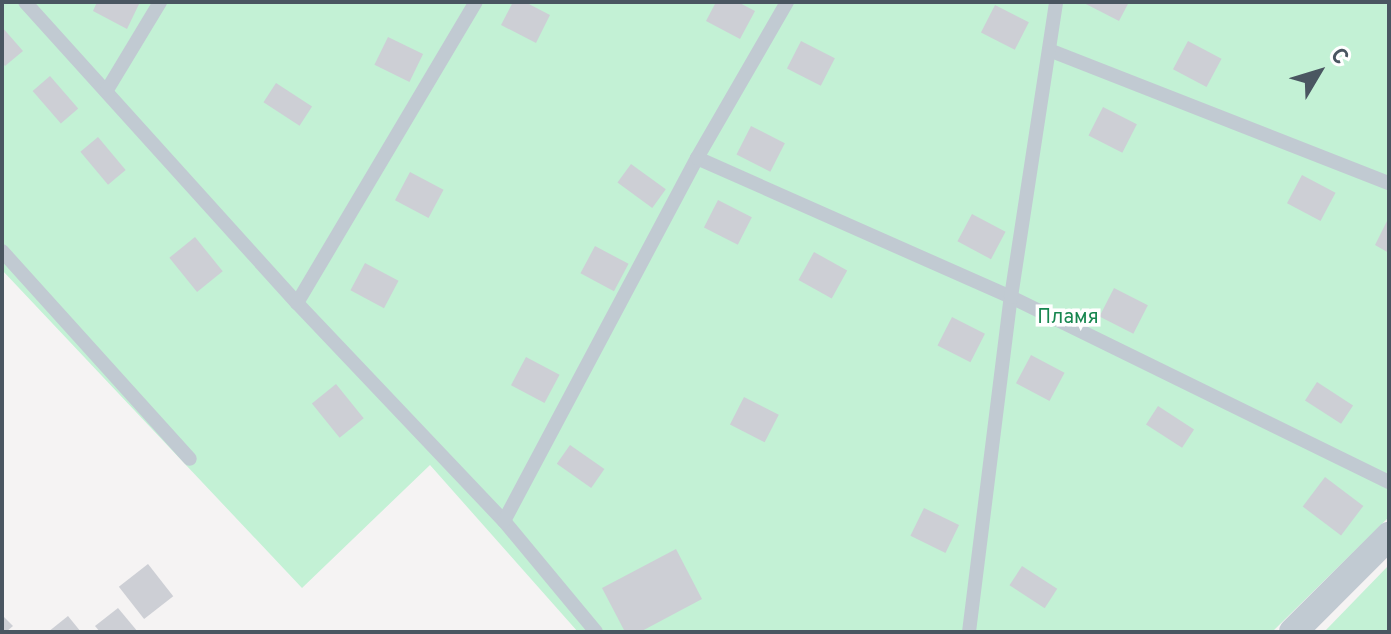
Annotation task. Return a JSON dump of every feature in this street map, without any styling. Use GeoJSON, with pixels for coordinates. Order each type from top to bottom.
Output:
{"type":"FeatureCollection","features":[{"type":"Feature","properties":{"kind":"street"},"geometry":{"type":"LineString","coordinates":[[1293,632],[1389,536]]}},
{"type":"Feature","properties":{"kind":"lane"},"geometry":{"type":"LineString","coordinates":[[25,2],[297,303],[504,521],[596,632]]}},
{"type":"Feature","properties":{"kind":"lane"},"geometry":{"type":"LineString","coordinates":[[107,90],[160,2]]}},
{"type":"Feature","properties":{"kind":"lane"},"geometry":{"type":"LineString","coordinates":[[297,303],[476,2]]}},
{"type":"Feature","properties":{"kind":"lane"},"geometry":{"type":"LineString","coordinates":[[504,521],[697,158],[787,2]]}},
{"type":"Feature","properties":{"kind":"lane"},"geometry":{"type":"LineString","coordinates":[[969,632],[1011,297],[1056,2]]}},
{"type":"Feature","properties":{"kind":"lane"},"geometry":{"type":"LineString","coordinates":[[1049,50],[1389,183]]}},
{"type":"Feature","properties":{"kind":"lane"},"geometry":{"type":"LineString","coordinates":[[697,158],[1011,297],[1389,482]]}},
{"type":"Feature","properties":{"kind":"lane"},"geometry":{"type":"LineString","coordinates":[[2,251],[190,459]]}},
{"type":"Feature","properties":{"kind":"green space","name":"Пламя"},"geometry":{"type":"Polygon","coordinates":[[[2,2],[1389,2],[1389,517],[1272,632],[578,632],[430,465],[302,588],[2,270],[2,2]]]}},
{"type":"Feature","properties":{"kind":"green space"},"geometry":{"type":"Polygon","coordinates":[[[1389,565],[1389,632],[1324,632],[1389,565]]]}},
{"type":"Feature","properties":{"kind":"building"},"geometry":{"type":"Polygon","coordinates":[[[97,2],[140,2],[127,29],[93,11],[97,2]]]}},
{"type":"Feature","properties":{"kind":"building"},"geometry":{"type":"Polygon","coordinates":[[[513,2],[525,2],[550,15],[536,43],[501,25],[513,2]]]}},
{"type":"Feature","properties":{"kind":"building"},"geometry":{"type":"Polygon","coordinates":[[[716,2],[738,2],[755,11],[740,39],[706,21],[716,2]]]}},
{"type":"Feature","properties":{"kind":"building"},"geometry":{"type":"Polygon","coordinates":[[[1082,2],[1129,2],[1119,21],[1082,2]]]}},
{"type":"Feature","properties":{"kind":"building"},"geometry":{"type":"Polygon","coordinates":[[[995,5],[1029,22],[1015,50],[981,33],[995,5]]]}},
{"type":"Feature","properties":{"kind":"building"},"geometry":{"type":"Polygon","coordinates":[[[2,27],[23,51],[5,66],[2,62],[2,27]]]}},
{"type":"Feature","properties":{"kind":"building"},"geometry":{"type":"Polygon","coordinates":[[[388,37],[423,54],[409,82],[374,65],[388,37]]]}},
{"type":"Feature","properties":{"kind":"building"},"geometry":{"type":"Polygon","coordinates":[[[801,41],[835,58],[821,86],[787,69],[801,41]]]}},
{"type":"Feature","properties":{"kind":"building"},"geometry":{"type":"Polygon","coordinates":[[[1188,41],[1222,59],[1207,87],[1173,69],[1188,41]]]}},
{"type":"Feature","properties":{"kind":"building"},"geometry":{"type":"Polygon","coordinates":[[[50,76],[78,108],[61,124],[33,91],[50,76]]]}},
{"type":"Feature","properties":{"kind":"building"},"geometry":{"type":"Polygon","coordinates":[[[276,83],[312,106],[300,126],[263,102],[276,83]]]}},
{"type":"Feature","properties":{"kind":"building"},"geometry":{"type":"Polygon","coordinates":[[[1103,107],[1137,124],[1122,153],[1088,136],[1103,107]]]}},
{"type":"Feature","properties":{"kind":"building"},"geometry":{"type":"Polygon","coordinates":[[[751,126],[785,143],[770,172],[736,155],[751,126]]]}},
{"type":"Feature","properties":{"kind":"building"},"geometry":{"type":"Polygon","coordinates":[[[98,137],[126,170],[108,185],[80,152],[98,137]]]}},
{"type":"Feature","properties":{"kind":"building"},"geometry":{"type":"Polygon","coordinates":[[[631,164],[666,189],[652,208],[617,183],[631,164]]]}},
{"type":"Feature","properties":{"kind":"building"},"geometry":{"type":"Polygon","coordinates":[[[410,172],[444,190],[429,218],[395,200],[410,172]]]}},
{"type":"Feature","properties":{"kind":"building"},"geometry":{"type":"Polygon","coordinates":[[[1302,175],[1336,193],[1321,221],[1287,203],[1302,175]]]}},
{"type":"Feature","properties":{"kind":"building"},"geometry":{"type":"Polygon","coordinates":[[[718,200],[752,217],[738,245],[704,228],[718,200]]]}},
{"type":"Feature","properties":{"kind":"building"},"geometry":{"type":"Polygon","coordinates":[[[972,214],[1006,232],[991,259],[957,241],[972,214]]]}},
{"type":"Feature","properties":{"kind":"building"},"geometry":{"type":"Polygon","coordinates":[[[1389,217],[1389,253],[1375,245],[1389,217]]]}},
{"type":"Feature","properties":{"kind":"building"},"geometry":{"type":"Polygon","coordinates":[[[195,237],[223,271],[197,292],[169,258],[195,237]]]}},
{"type":"Feature","properties":{"kind":"building"},"geometry":{"type":"Polygon","coordinates":[[[595,246],[629,264],[614,291],[580,273],[595,246]]]}},
{"type":"Feature","properties":{"kind":"building"},"geometry":{"type":"Polygon","coordinates":[[[814,252],[847,270],[832,298],[798,280],[814,252]]]}},
{"type":"Feature","properties":{"kind":"building"},"geometry":{"type":"Polygon","coordinates":[[[365,263],[399,281],[384,308],[350,290],[365,263]]]}},
{"type":"Feature","properties":{"kind":"building"},"geometry":{"type":"Polygon","coordinates":[[[1114,288],[1148,305],[1133,334],[1099,317],[1114,288]]]}},
{"type":"Feature","properties":{"kind":"building"},"geometry":{"type":"Polygon","coordinates":[[[952,317],[985,334],[970,362],[937,346],[952,317]]]}},
{"type":"Feature","properties":{"kind":"building"},"geometry":{"type":"Polygon","coordinates":[[[1031,355],[1065,373],[1050,401],[1016,383],[1031,355]]]}},
{"type":"Feature","properties":{"kind":"building"},"geometry":{"type":"Polygon","coordinates":[[[526,357],[560,375],[545,403],[511,385],[526,357]]]}},
{"type":"Feature","properties":{"kind":"building"},"geometry":{"type":"Polygon","coordinates":[[[1317,382],[1353,405],[1341,424],[1305,400],[1317,382]]]}},
{"type":"Feature","properties":{"kind":"building"},"geometry":{"type":"Polygon","coordinates":[[[336,384],[364,418],[340,438],[312,404],[336,384]]]}},
{"type":"Feature","properties":{"kind":"building"},"geometry":{"type":"Polygon","coordinates":[[[744,397],[779,415],[765,442],[730,425],[744,397]]]}},
{"type":"Feature","properties":{"kind":"building"},"geometry":{"type":"Polygon","coordinates":[[[1158,406],[1194,429],[1182,448],[1146,424],[1158,406]]]}},
{"type":"Feature","properties":{"kind":"building"},"geometry":{"type":"Polygon","coordinates":[[[570,445],[604,469],[591,488],[557,464],[570,445]]]}},
{"type":"Feature","properties":{"kind":"building"},"geometry":{"type":"Polygon","coordinates":[[[1325,477],[1363,506],[1341,535],[1303,507],[1325,477]]]}},
{"type":"Feature","properties":{"kind":"building"},"geometry":{"type":"Polygon","coordinates":[[[924,508],[959,525],[945,553],[910,536],[924,508]]]}},
{"type":"Feature","properties":{"kind":"building"},"geometry":{"type":"Polygon","coordinates":[[[676,549],[702,599],[640,632],[625,632],[602,588],[676,549]]]}},
{"type":"Feature","properties":{"kind":"building"},"geometry":{"type":"Polygon","coordinates":[[[148,564],[173,596],[144,619],[119,587],[148,564]]]}},
{"type":"Feature","properties":{"kind":"building"},"geometry":{"type":"Polygon","coordinates":[[[1022,566],[1057,589],[1045,608],[1009,585],[1022,566]]]}},
{"type":"Feature","properties":{"kind":"building"},"geometry":{"type":"Polygon","coordinates":[[[118,608],[138,632],[100,632],[95,626],[118,608]]]}},
{"type":"Feature","properties":{"kind":"building"},"geometry":{"type":"Polygon","coordinates":[[[2,615],[13,626],[6,632],[2,632],[2,615]]]}},
{"type":"Feature","properties":{"kind":"building"},"geometry":{"type":"Polygon","coordinates":[[[68,616],[81,632],[48,632],[68,616]]]}}]}
